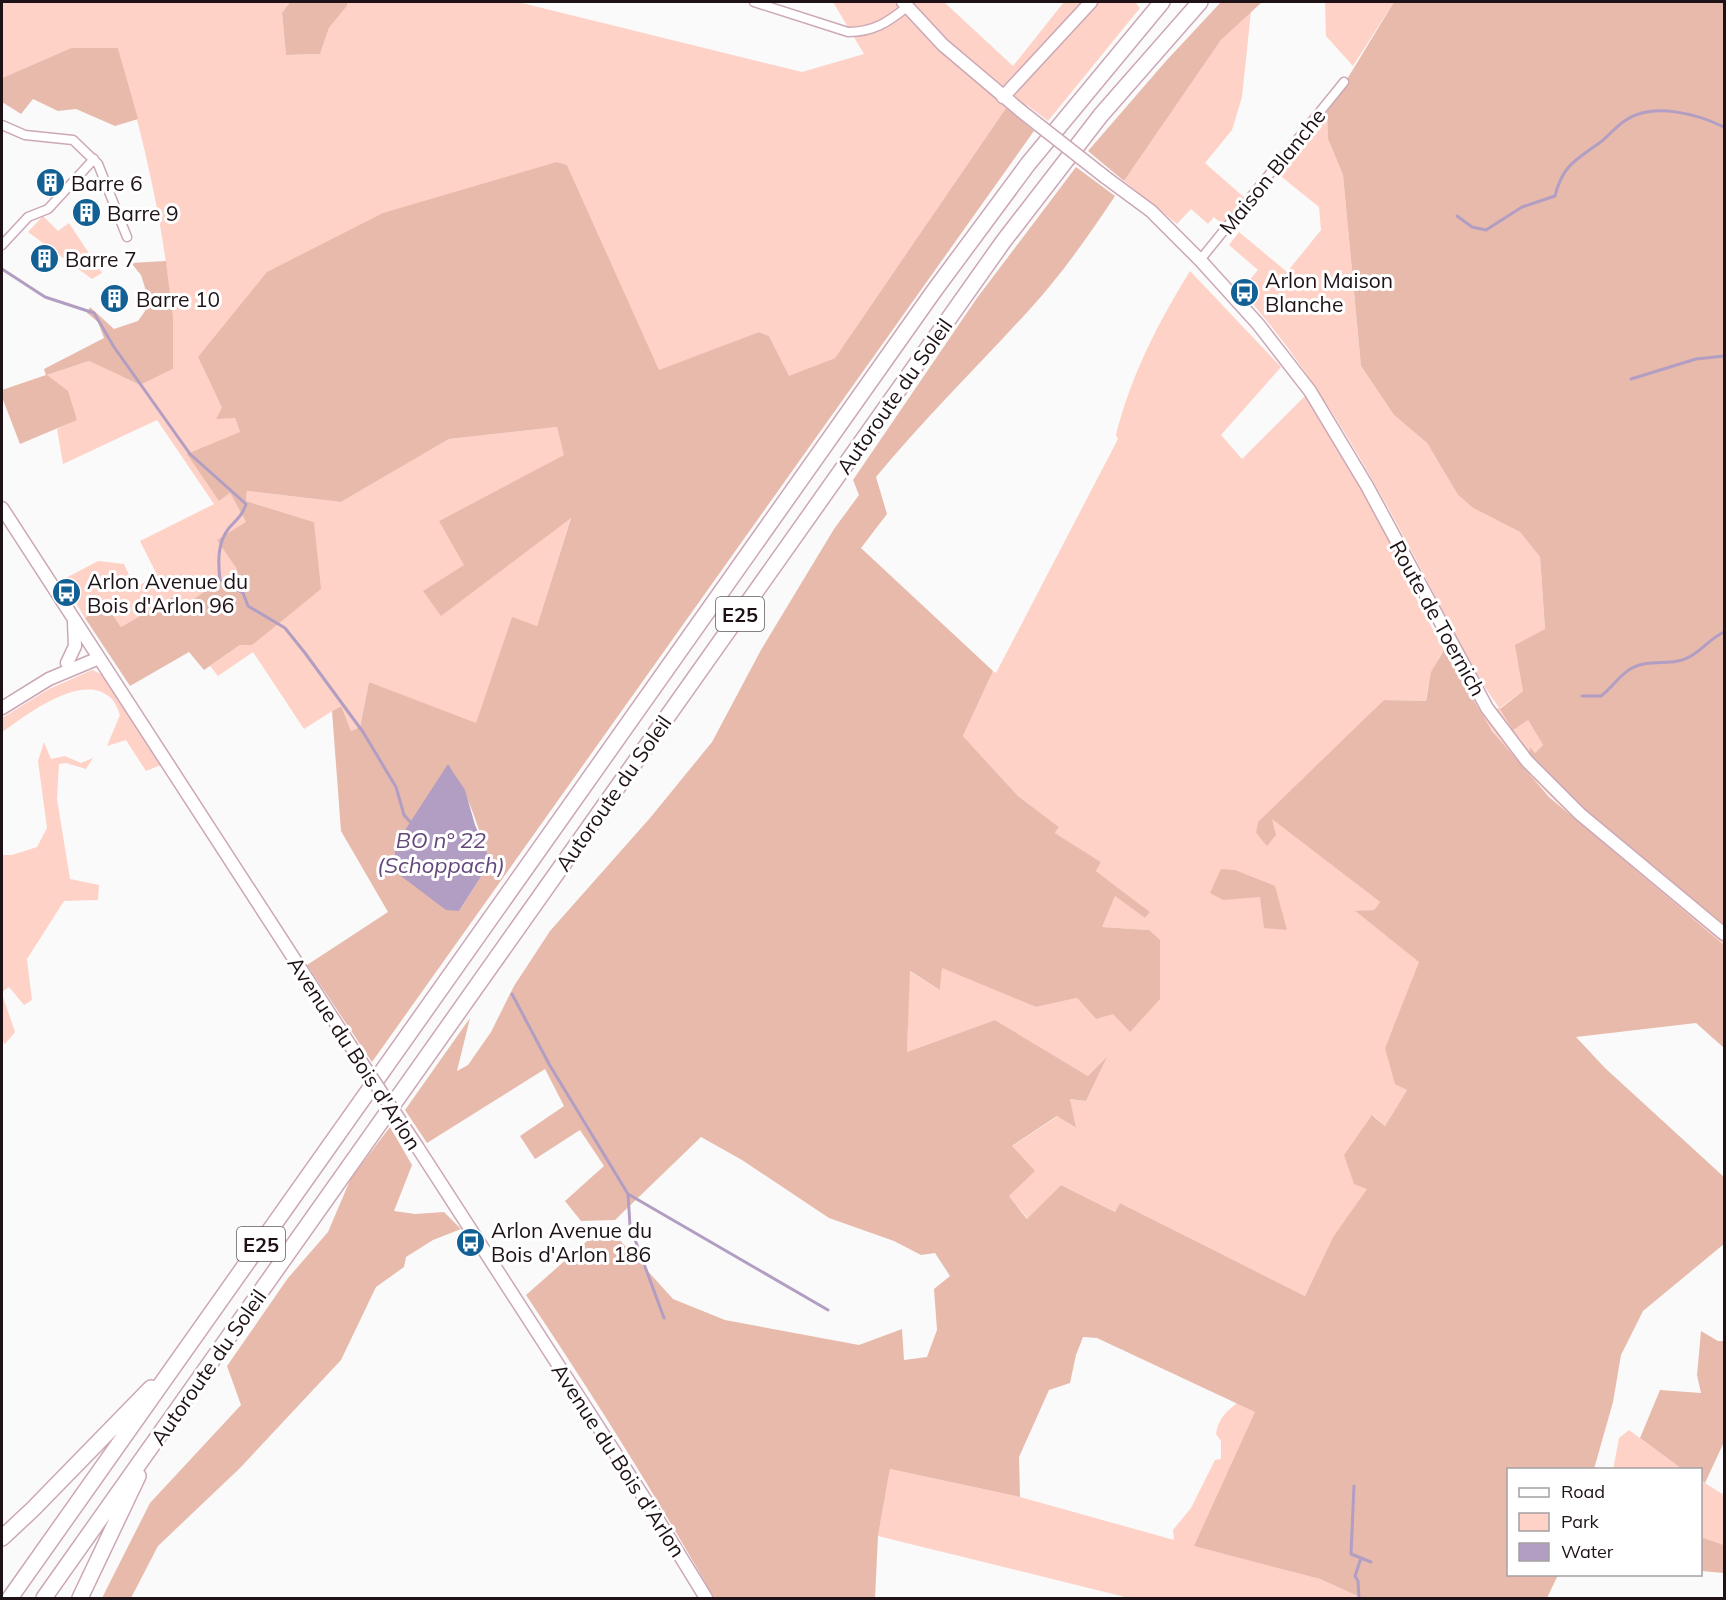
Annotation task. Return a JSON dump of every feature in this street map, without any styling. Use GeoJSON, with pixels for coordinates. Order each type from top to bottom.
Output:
{"type":"FeatureCollection","features":[{"type":"Feature","properties":{"kind":"highway","name":"Autoroute du Soleil"},"geometry":{"type":"LineString","coordinates":[[10,1599],[981,226],[1079,99],[1162,2]]}},
{"type":"Feature","properties":{"kind":"highway","name":"Autoroute du Soleil"},"geometry":{"type":"LineString","coordinates":[[44,1599],[1003,242],[1101,115],[1200,2]]}},
{"type":"Feature","properties":{"kind":"highway"},"geometry":{"type":"LineString","coordinates":[[2,1538],[75,1467],[137,1401],[170,1373]]}},
{"type":"Feature","properties":{"kind":"highway"},"geometry":{"type":"LineString","coordinates":[[80,1599],[130,1496],[147,1453]]}},
{"type":"Feature","properties":{"kind":"main road"},"geometry":{"type":"LineString","coordinates":[[905,4],[944,45],[1004,97],[1090,2]]}},
{"type":"Feature","properties":{"kind":"main road","name":"Route de Toernich"},"geometry":{"type":"LineString","coordinates":[[1004,97],[1151,211],[1200,260],[1258,324],[1310,391],[1367,486],[1451,646],[1500,727],[1527,760],[1566,800],[1725,934]]}},
{"type":"Feature","properties":{"kind":"main road","name":"Avenue du Bois d'Arlon"},"geometry":{"type":"LineString","coordinates":[[2,508],[652,1510],[706,1599]]}},
{"type":"Feature","properties":{"kind":"main road"},"geometry":{"type":"LineString","coordinates":[[49,679],[67,663],[75,646],[74,620]]}},
{"type":"Feature","properties":{"kind":"main road"},"geometry":{"type":"LineString","coordinates":[[67,663],[97,655]]}},
{"type":"Feature","properties":{"kind":"main road"},"geometry":{"type":"LineString","coordinates":[[2,708],[49,679],[97,655]]}},
{"type":"Feature","properties":{"kind":"street"},"geometry":{"type":"LineString","coordinates":[[754,2],[848,32],[862,32],[884,25],[905,4]]}},
{"type":"Feature","properties":{"kind":"street","name":"Maison Blanche"},"geometry":{"type":"LineString","coordinates":[[1200,260],[1344,82]]}},
{"type":"Feature","properties":{"kind":"street"},"geometry":{"type":"LineString","coordinates":[[2,125],[25,135],[74,140],[94,159],[127,237]]}},
{"type":"Feature","properties":{"kind":"street"},"geometry":{"type":"LineString","coordinates":[[2,245],[28,217],[48,209],[94,159]]}},
{"type":"Feature","properties":{"kind":"green space"},"geometry":{"type":"Polygon","coordinates":[[[2,2],[290,2],[282,13],[286,55],[320,54],[329,28],[347,6],[347,2],[518,2],[802,72],[864,54],[833,2],[944,2],[1013,66],[1064,2],[1135,2],[1140,8],[1048,121],[1027,105],[1016,117],[1006,108],[835,358],[789,377],[769,336],[759,332],[659,371],[567,165],[557,162],[198,357],[222,408],[235,418],[240,432],[219,500],[230,493],[246,522],[237,569],[183,607],[173,596],[121,627],[106,605],[85,618],[62,580],[98,561],[124,564],[135,588],[157,575],[140,541],[214,504],[157,420],[63,464],[57,429],[77,419],[47,375],[89,361],[140,385],[173,369],[172,328],[164,247],[139,127],[118,48],[71,48],[2,78],[2,2]]]}},
{"type":"Feature","properties":{"kind":"green space"},"geometry":{"type":"Polygon","coordinates":[[[1325,2],[1394,2],[1353,66],[1326,36],[1325,2]]]}},
{"type":"Feature","properties":{"kind":"green space"},"geometry":{"type":"Polygon","coordinates":[[[1251,11],[1242,97],[1232,130],[1205,163],[1246,199],[1223,225],[1214,217],[1208,224],[1191,209],[1177,224],[1124,181],[1221,40],[1251,11]]]}},
{"type":"Feature","properties":{"kind":"green space"},"geometry":{"type":"Polygon","coordinates":[[[1327,112],[1328,139],[1343,175],[1361,366],[1394,415],[1427,443],[1458,495],[1473,508],[1520,532],[1540,557],[1545,629],[1523,691],[1500,708],[1528,720],[1543,745],[1535,753],[1531,748],[1553,781],[1724,925],[1724,945],[1562,808],[1504,746],[1479,712],[1499,708],[1476,674],[1369,474],[1310,379],[1277,333],[1241,290],[1258,270],[1229,245],[1239,232],[1287,272],[1321,230],[1319,207],[1278,174],[1327,112]]]}},
{"type":"Feature","properties":{"kind":"green space"},"geometry":{"type":"Polygon","coordinates":[[[43,216],[58,231],[69,223],[102,273],[92,279],[28,232],[43,216]]]}},
{"type":"Feature","properties":{"kind":"green space"},"geometry":{"type":"Polygon","coordinates":[[[1190,271],[1281,367],[1221,435],[1242,459],[1310,391],[1409,567],[1402,572],[1444,650],[1432,674],[1426,701],[1384,700],[1256,833],[1267,845],[1272,818],[1380,902],[1374,910],[1356,912],[1420,962],[1385,1048],[1407,1090],[1385,1126],[1373,1115],[1368,1189],[1333,1237],[1305,1296],[1120,1203],[1115,1212],[1061,1185],[1028,1219],[1009,1196],[1011,1147],[1058,1116],[1075,1128],[1070,1099],[1086,1101],[1106,1059],[1088,1076],[995,1020],[907,1052],[909,971],[940,990],[942,967],[1036,1007],[1077,998],[1096,1019],[1149,930],[1101,927],[1115,895],[1145,918],[1150,912],[1096,871],[1101,862],[1055,833],[1059,827],[1018,796],[963,736],[993,671],[996,673],[1118,439],[1116,435],[1122,413],[1138,370],[1156,330],[1190,271]]]}},
{"type":"Feature","properties":{"kind":"green space"},"geometry":{"type":"Polygon","coordinates":[[[557,427],[565,455],[439,521],[571,517],[537,626],[512,618],[476,724],[369,682],[360,727],[351,731],[340,706],[304,729],[253,652],[218,676],[210,666],[240,645],[314,522],[246,501],[247,491],[341,502],[449,439],[557,427]]]}},
{"type":"Feature","properties":{"kind":"green space"},"geometry":{"type":"Polygon","coordinates":[[[92,670],[101,674],[109,683],[161,765],[146,771],[126,740],[107,746],[120,715],[111,698],[99,691],[70,692],[55,698],[2,732],[2,718],[49,689],[92,670]]]}},
{"type":"Feature","properties":{"kind":"green space"},"geometry":{"type":"Polygon","coordinates":[[[44,742],[51,759],[65,756],[81,763],[93,758],[86,769],[66,763],[59,764],[57,799],[70,879],[99,885],[98,900],[64,901],[27,959],[32,1000],[24,1005],[9,987],[2,992],[2,855],[12,855],[37,847],[47,828],[38,761],[44,742]]]}},
{"type":"Feature","properties":{"kind":"green space"},"geometry":{"type":"Polygon","coordinates":[[[2,994],[15,1032],[5,1044],[2,1041],[2,994]]]}},
{"type":"Feature","properties":{"kind":"green space"},"geometry":{"type":"Polygon","coordinates":[[[1237,1403],[1256,1412],[1195,1546],[1320,1579],[1362,1598],[1129,1598],[878,1536],[890,1469],[1020,1497],[1174,1540],[1173,1530],[1191,1508],[1215,1460],[1221,1459],[1221,1441],[1216,1434],[1217,1429],[1223,1416],[1237,1403]]]}},
{"type":"Feature","properties":{"kind":"green space"},"geometry":{"type":"Polygon","coordinates":[[[1629,1430],[1681,1468],[1613,1468],[1619,1438],[1629,1430]]]}},
{"type":"Feature","properties":{"kind":"green space"},"geometry":{"type":"Polygon","coordinates":[[[1702,1481],[1724,1495],[1724,1545],[1702,1537],[1702,1481]]]}},
{"type":"Feature","properties":{"kind":"shaded area"},"geometry":{"type":"Polygon","coordinates":[[[290,2],[347,2],[347,6],[329,28],[320,54],[286,55],[282,13],[290,2]]]}},
{"type":"Feature","properties":{"kind":"shaded area"},"geometry":{"type":"Polygon","coordinates":[[[1221,2],[1262,2],[1221,40],[1124,181],[1088,151],[1221,2]]]}},
{"type":"Feature","properties":{"kind":"shaded area"},"geometry":{"type":"Polygon","coordinates":[[[1394,2],[1724,2],[1724,925],[1587,811],[1529,755],[1530,747],[1535,753],[1543,745],[1528,720],[1513,730],[1500,709],[1523,691],[1515,645],[1545,629],[1540,557],[1520,532],[1473,508],[1458,495],[1427,443],[1394,415],[1361,366],[1343,175],[1328,139],[1327,112],[1394,2]]]}},
{"type":"Feature","properties":{"kind":"shaded area"},"geometry":{"type":"Polygon","coordinates":[[[71,48],[118,48],[138,119],[115,126],[76,109],[58,111],[33,99],[21,114],[2,102],[2,78],[71,48]]]}},
{"type":"Feature","properties":{"kind":"shaded area"},"geometry":{"type":"Polygon","coordinates":[[[1006,108],[1034,131],[372,1062],[307,965],[388,912],[341,831],[332,711],[341,706],[351,731],[360,727],[369,682],[476,723],[512,617],[537,626],[571,518],[441,616],[423,591],[464,565],[439,521],[564,455],[557,427],[449,439],[341,502],[247,491],[246,501],[314,522],[321,589],[252,645],[240,645],[204,670],[189,652],[130,686],[85,618],[106,605],[121,627],[174,596],[184,606],[237,569],[217,540],[246,522],[230,493],[219,501],[187,454],[240,432],[235,418],[216,419],[222,408],[198,357],[267,272],[383,213],[557,162],[567,165],[659,370],[759,332],[769,336],[789,376],[835,358],[1006,108]],[[448,765],[459,911],[491,861],[468,799],[448,765]]]}},
{"type":"Feature","properties":{"kind":"shaded area"},"geometry":{"type":"Polygon","coordinates":[[[1076,167],[1115,196],[1075,254],[1042,296],[876,477],[887,514],[861,548],[993,671],[963,736],[1018,796],[1059,827],[1055,833],[1101,862],[1096,871],[1150,912],[1145,918],[1115,896],[1102,927],[1149,930],[1160,940],[1160,999],[1130,1032],[1113,1014],[1096,1019],[1077,998],[1036,1007],[942,968],[940,990],[910,971],[907,1052],[995,1020],[1088,1076],[1107,1057],[1086,1101],[1070,1099],[1076,1128],[1057,1116],[1012,1146],[1035,1171],[1009,1196],[1027,1219],[1061,1185],[1115,1212],[1120,1203],[1305,1296],[1333,1237],[1367,1189],[1354,1184],[1344,1155],[1372,1115],[1385,1126],[1407,1090],[1395,1084],[1385,1048],[1419,962],[1355,911],[1374,910],[1380,902],[1272,819],[1276,835],[1267,846],[1256,833],[1258,822],[1384,700],[1426,701],[1431,672],[1444,650],[1492,731],[1549,797],[1724,945],[1724,1048],[1696,1023],[1576,1037],[1605,1068],[1724,1177],[1724,1244],[1643,1311],[1621,1355],[1613,1402],[1594,1468],[1507,1468],[1507,1576],[1558,1576],[1547,1598],[1362,1598],[1320,1579],[1194,1546],[1255,1412],[1097,1338],[1083,1337],[1076,1355],[1070,1383],[1049,1390],[1019,1457],[1020,1497],[890,1469],[878,1536],[875,1598],[714,1598],[623,1445],[526,1295],[594,1235],[617,1237],[673,1299],[725,1320],[859,1345],[902,1329],[904,1360],[927,1357],[937,1330],[934,1289],[950,1276],[935,1253],[921,1255],[894,1241],[829,1218],[742,1160],[701,1137],[615,1220],[581,1221],[565,1201],[604,1166],[580,1130],[535,1159],[520,1136],[564,1106],[545,1069],[427,1143],[405,1110],[470,1018],[457,1071],[468,1065],[491,1032],[514,986],[550,931],[650,818],[712,742],[761,650],[834,529],[859,495],[853,480],[977,298],[1076,167]]]}},
{"type":"Feature","properties":{"kind":"shaded area"},"geometry":{"type":"Polygon","coordinates":[[[166,261],[173,318],[173,369],[140,385],[89,361],[47,375],[68,391],[77,420],[20,444],[2,397],[2,390],[46,375],[44,369],[104,338],[98,322],[87,313],[90,307],[114,329],[138,321],[150,304],[141,275],[131,263],[166,261]]]}},
{"type":"Feature","properties":{"kind":"shaded area"},"geometry":{"type":"Polygon","coordinates":[[[1221,869],[1235,870],[1275,886],[1287,930],[1264,928],[1260,897],[1223,900],[1210,893],[1221,869]]]}},
{"type":"Feature","properties":{"kind":"shaded area"},"geometry":{"type":"Polygon","coordinates":[[[390,1127],[412,1165],[394,1211],[415,1214],[444,1212],[461,1229],[433,1240],[406,1257],[404,1267],[376,1287],[341,1360],[240,1468],[158,1546],[131,1598],[102,1598],[150,1503],[241,1405],[227,1366],[288,1278],[328,1232],[351,1178],[390,1127]]]}},
{"type":"Feature","properties":{"kind":"shaded area"},"geometry":{"type":"Polygon","coordinates":[[[1701,1331],[1718,1341],[1724,1341],[1724,1442],[1705,1483],[1702,1481],[1702,1468],[1681,1468],[1640,1438],[1660,1390],[1701,1393],[1697,1375],[1701,1331]]]}},
{"type":"Feature","properties":{"kind":"shaded area"},"geometry":{"type":"Polygon","coordinates":[[[1702,1537],[1724,1545],[1724,1573],[1702,1571],[1702,1537]]]}},
{"type":"Feature","properties":{"kind":"water","name":"BO n° 22 (Schoppach)"},"geometry":{"type":"Polygon","coordinates":[[[448,764],[465,790],[475,825],[491,861],[459,911],[446,910],[393,870],[396,844],[448,764]]]}},
{"type":"Feature","properties":{"kind":"waterway"},"geometry":{"type":"LineString","coordinates":[[1457,216],[1472,227],[1486,230],[1522,207],[1555,196],[1561,178],[1570,166],[1622,123],[1637,115],[1649,112],[1675,112],[1689,114],[1724,127]]}},
{"type":"Feature","properties":{"kind":"waterway"},"geometry":{"type":"LineString","coordinates":[[2,269],[45,297],[94,313],[114,347],[190,454],[246,504],[222,540],[219,560],[220,580],[243,593],[248,606],[285,628],[305,653],[363,732],[396,787],[404,815],[412,824]]}},
{"type":"Feature","properties":{"kind":"waterway"},"geometry":{"type":"LineString","coordinates":[[1631,379],[1696,359],[1724,356]]}},
{"type":"Feature","properties":{"kind":"waterway"},"geometry":{"type":"LineString","coordinates":[[1582,696],[1601,696],[1624,674],[1639,665],[1684,659],[1724,632]]}},
{"type":"Feature","properties":{"kind":"waterway"},"geometry":{"type":"LineString","coordinates":[[512,994],[549,1064],[628,1194],[630,1226],[664,1318]]}},
{"type":"Feature","properties":{"kind":"waterway"},"geometry":{"type":"LineString","coordinates":[[628,1194],[828,1310]]}},
{"type":"Feature","properties":{"kind":"waterway"},"geometry":{"type":"LineString","coordinates":[[1354,1486],[1351,1554],[1361,1558],[1355,1576],[1358,1581],[1359,1598]]}},
{"type":"Feature","properties":{"kind":"waterway"},"geometry":{"type":"LineString","coordinates":[[1361,1558],[1371,1562]]}},
{"type":"Feature","properties":{"kind":"place","name":"Barre 6"},"geometry":{"type":"Point","coordinates":[50,183]}},
{"type":"Feature","properties":{"kind":"place","name":"Barre 9"},"geometry":{"type":"Point","coordinates":[86,213]}},
{"type":"Feature","properties":{"kind":"place","name":"Barre 7"},"geometry":{"type":"Point","coordinates":[44,259]}},
{"type":"Feature","properties":{"kind":"place","name":"Arlon Maison Blanche"},"geometry":{"type":"Point","coordinates":[1244,292]}},
{"type":"Feature","properties":{"kind":"place","name":"Barre 10"},"geometry":{"type":"Point","coordinates":[115,299]}},
{"type":"Feature","properties":{"kind":"place","name":"Arlon Avenue du Bois d'Arlon 96"},"geometry":{"type":"Point","coordinates":[66,593]}},
{"type":"Feature","properties":{"kind":"place","name":"Arlon Avenue du Bois d'Arlon 186"},"geometry":{"type":"Point","coordinates":[470,1242]}}]}
